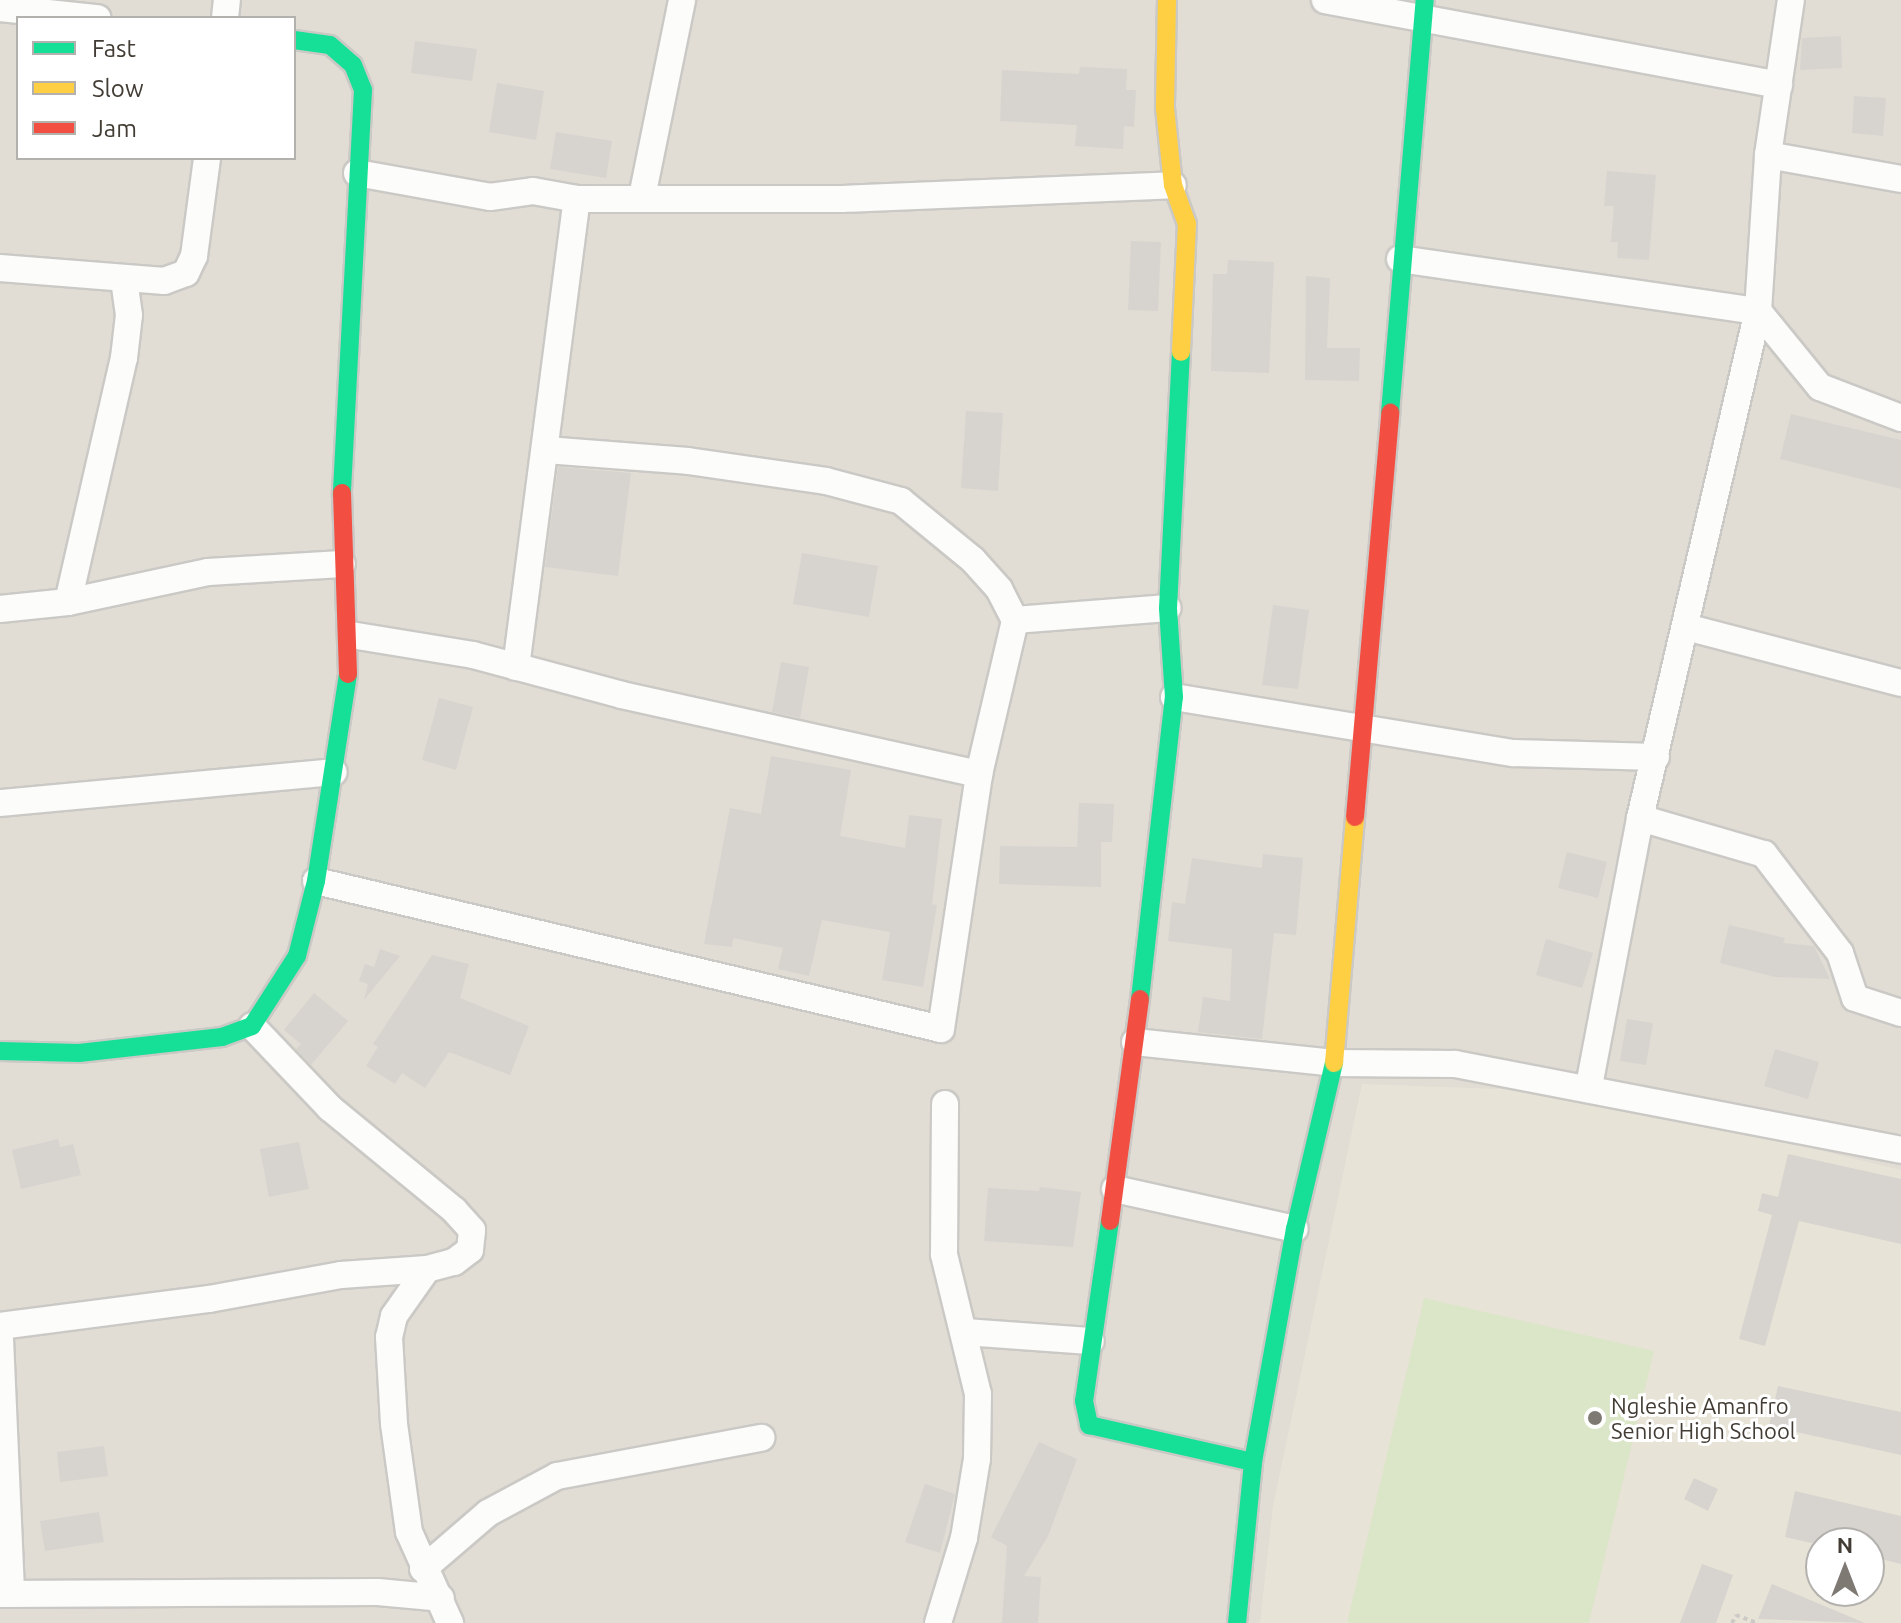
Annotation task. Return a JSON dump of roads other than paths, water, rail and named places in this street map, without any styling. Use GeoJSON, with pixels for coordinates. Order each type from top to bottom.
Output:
{"type":"FeatureCollection","features":[{"type":"Feature","properties":{"kind":"street"},"geometry":{"type":"LineString","coordinates":[[642,197],[682,0]]}},
{"type":"Feature","properties":{"kind":"street"},"geometry":{"type":"LineString","coordinates":[[1167,0],[1165,108],[1173,185],[1187,224],[1168,608],[1174,697],[1135,1042],[1084,1401],[1089,1425],[1253,1462]]}},
{"type":"Feature","properties":{"kind":"street"},"geometry":{"type":"LineString","coordinates":[[1325,0],[1424,10],[1779,85]]}},
{"type":"Feature","properties":{"kind":"street"},"geometry":{"type":"LineString","coordinates":[[1589,1086],[1640,818],[1758,311],[1768,155],[1791,0]]}},
{"type":"Feature","properties":{"kind":"street"},"geometry":{"type":"LineString","coordinates":[[0,8],[78,16]]}},
{"type":"Feature","properties":{"kind":"street"},"geometry":{"type":"LineString","coordinates":[[1237,1623],[1253,1462],[1295,1229],[1334,1063],[1366,731],[1400,259],[1424,10]]}},
{"type":"Feature","properties":{"kind":"street"},"geometry":{"type":"LineString","coordinates":[[0,1051],[79,1053],[222,1037],[252,1026],[297,956],[316,881],[334,772],[351,635],[342,564],[343,406],[363,90],[353,65],[330,45],[296,40]]}},
{"type":"Feature","properties":{"kind":"street"},"geometry":{"type":"LineString","coordinates":[[1768,155],[1901,179]]}},
{"type":"Feature","properties":{"kind":"street"},"geometry":{"type":"LineString","coordinates":[[0,268],[164,281],[186,273],[194,256],[207,160]]}},
{"type":"Feature","properties":{"kind":"street"},"geometry":{"type":"LineString","coordinates":[[357,173],[490,197],[533,191],[577,199],[842,199],[1173,185]]}},
{"type":"Feature","properties":{"kind":"street"},"geometry":{"type":"LineString","coordinates":[[516,667],[577,199]]}},
{"type":"Feature","properties":{"kind":"street"},"geometry":{"type":"LineString","coordinates":[[1400,259],[1758,311],[1820,387],[1901,418]]}},
{"type":"Feature","properties":{"kind":"street"},"geometry":{"type":"LineString","coordinates":[[68,602],[124,358],[129,315],[124,279]]}},
{"type":"Feature","properties":{"kind":"street"},"geometry":{"type":"LineString","coordinates":[[316,881],[941,1029],[979,774],[1015,620],[999,589],[973,560],[901,501],[826,481],[688,461],[546,450]]}},
{"type":"Feature","properties":{"kind":"street"},"geometry":{"type":"LineString","coordinates":[[0,609],[68,602],[208,572],[342,564]]}},
{"type":"Feature","properties":{"kind":"street"},"geometry":{"type":"LineString","coordinates":[[1015,620],[1168,608]]}},
{"type":"Feature","properties":{"kind":"street"},"geometry":{"type":"LineString","coordinates":[[1686,627],[1901,683]]}},
{"type":"Feature","properties":{"kind":"street"},"geometry":{"type":"LineString","coordinates":[[351,635],[436,647],[854,750],[979,774]]}},
{"type":"Feature","properties":{"kind":"street"},"geometry":{"type":"LineString","coordinates":[[1174,697],[1514,753],[1656,757]]}},
{"type":"Feature","properties":{"kind":"street"},"geometry":{"type":"LineString","coordinates":[[0,803],[334,772]]}},
{"type":"Feature","properties":{"kind":"street"},"geometry":{"type":"LineString","coordinates":[[1640,818],[1764,854],[1840,953],[1855,998],[1901,1013]]}},
{"type":"Feature","properties":{"kind":"street"},"geometry":{"type":"LineString","coordinates":[[0,1326],[209,1299],[341,1275],[427,1269],[454,1262],[470,1250],[472,1230],[330,1108],[252,1026]]}},
{"type":"Feature","properties":{"kind":"street"},"geometry":{"type":"LineString","coordinates":[[1135,1042],[1334,1063],[1455,1064],[1589,1086],[1901,1150]]}},
{"type":"Feature","properties":{"kind":"street"},"geometry":{"type":"LineString","coordinates":[[938,1623],[964,1538],[977,1459],[978,1394],[944,1254],[945,1104]]}},
{"type":"Feature","properties":{"kind":"street"},"geometry":{"type":"LineString","coordinates":[[1115,1189],[1295,1229]]}},
{"type":"Feature","properties":{"kind":"street"},"geometry":{"type":"LineString","coordinates":[[427,1269],[394,1316],[389,1337],[400,1495],[423,1569],[446,1611]]}},
{"type":"Feature","properties":{"kind":"street"},"geometry":{"type":"LineString","coordinates":[[964,1332],[1091,1341]]}},
{"type":"Feature","properties":{"kind":"street"},"geometry":{"type":"LineString","coordinates":[[0,1339],[5,1593],[378,1592],[446,1611]]}},
{"type":"Feature","properties":{"kind":"street"},"geometry":{"type":"LineString","coordinates":[[423,1569],[488,1513],[557,1476],[761,1438]]}},
{"type":"Feature","properties":{"kind":"place","name":"Ngleshie Amanfro Senior High School"},"geometry":{"type":"Point","coordinates":[1595,1418]}}]}
